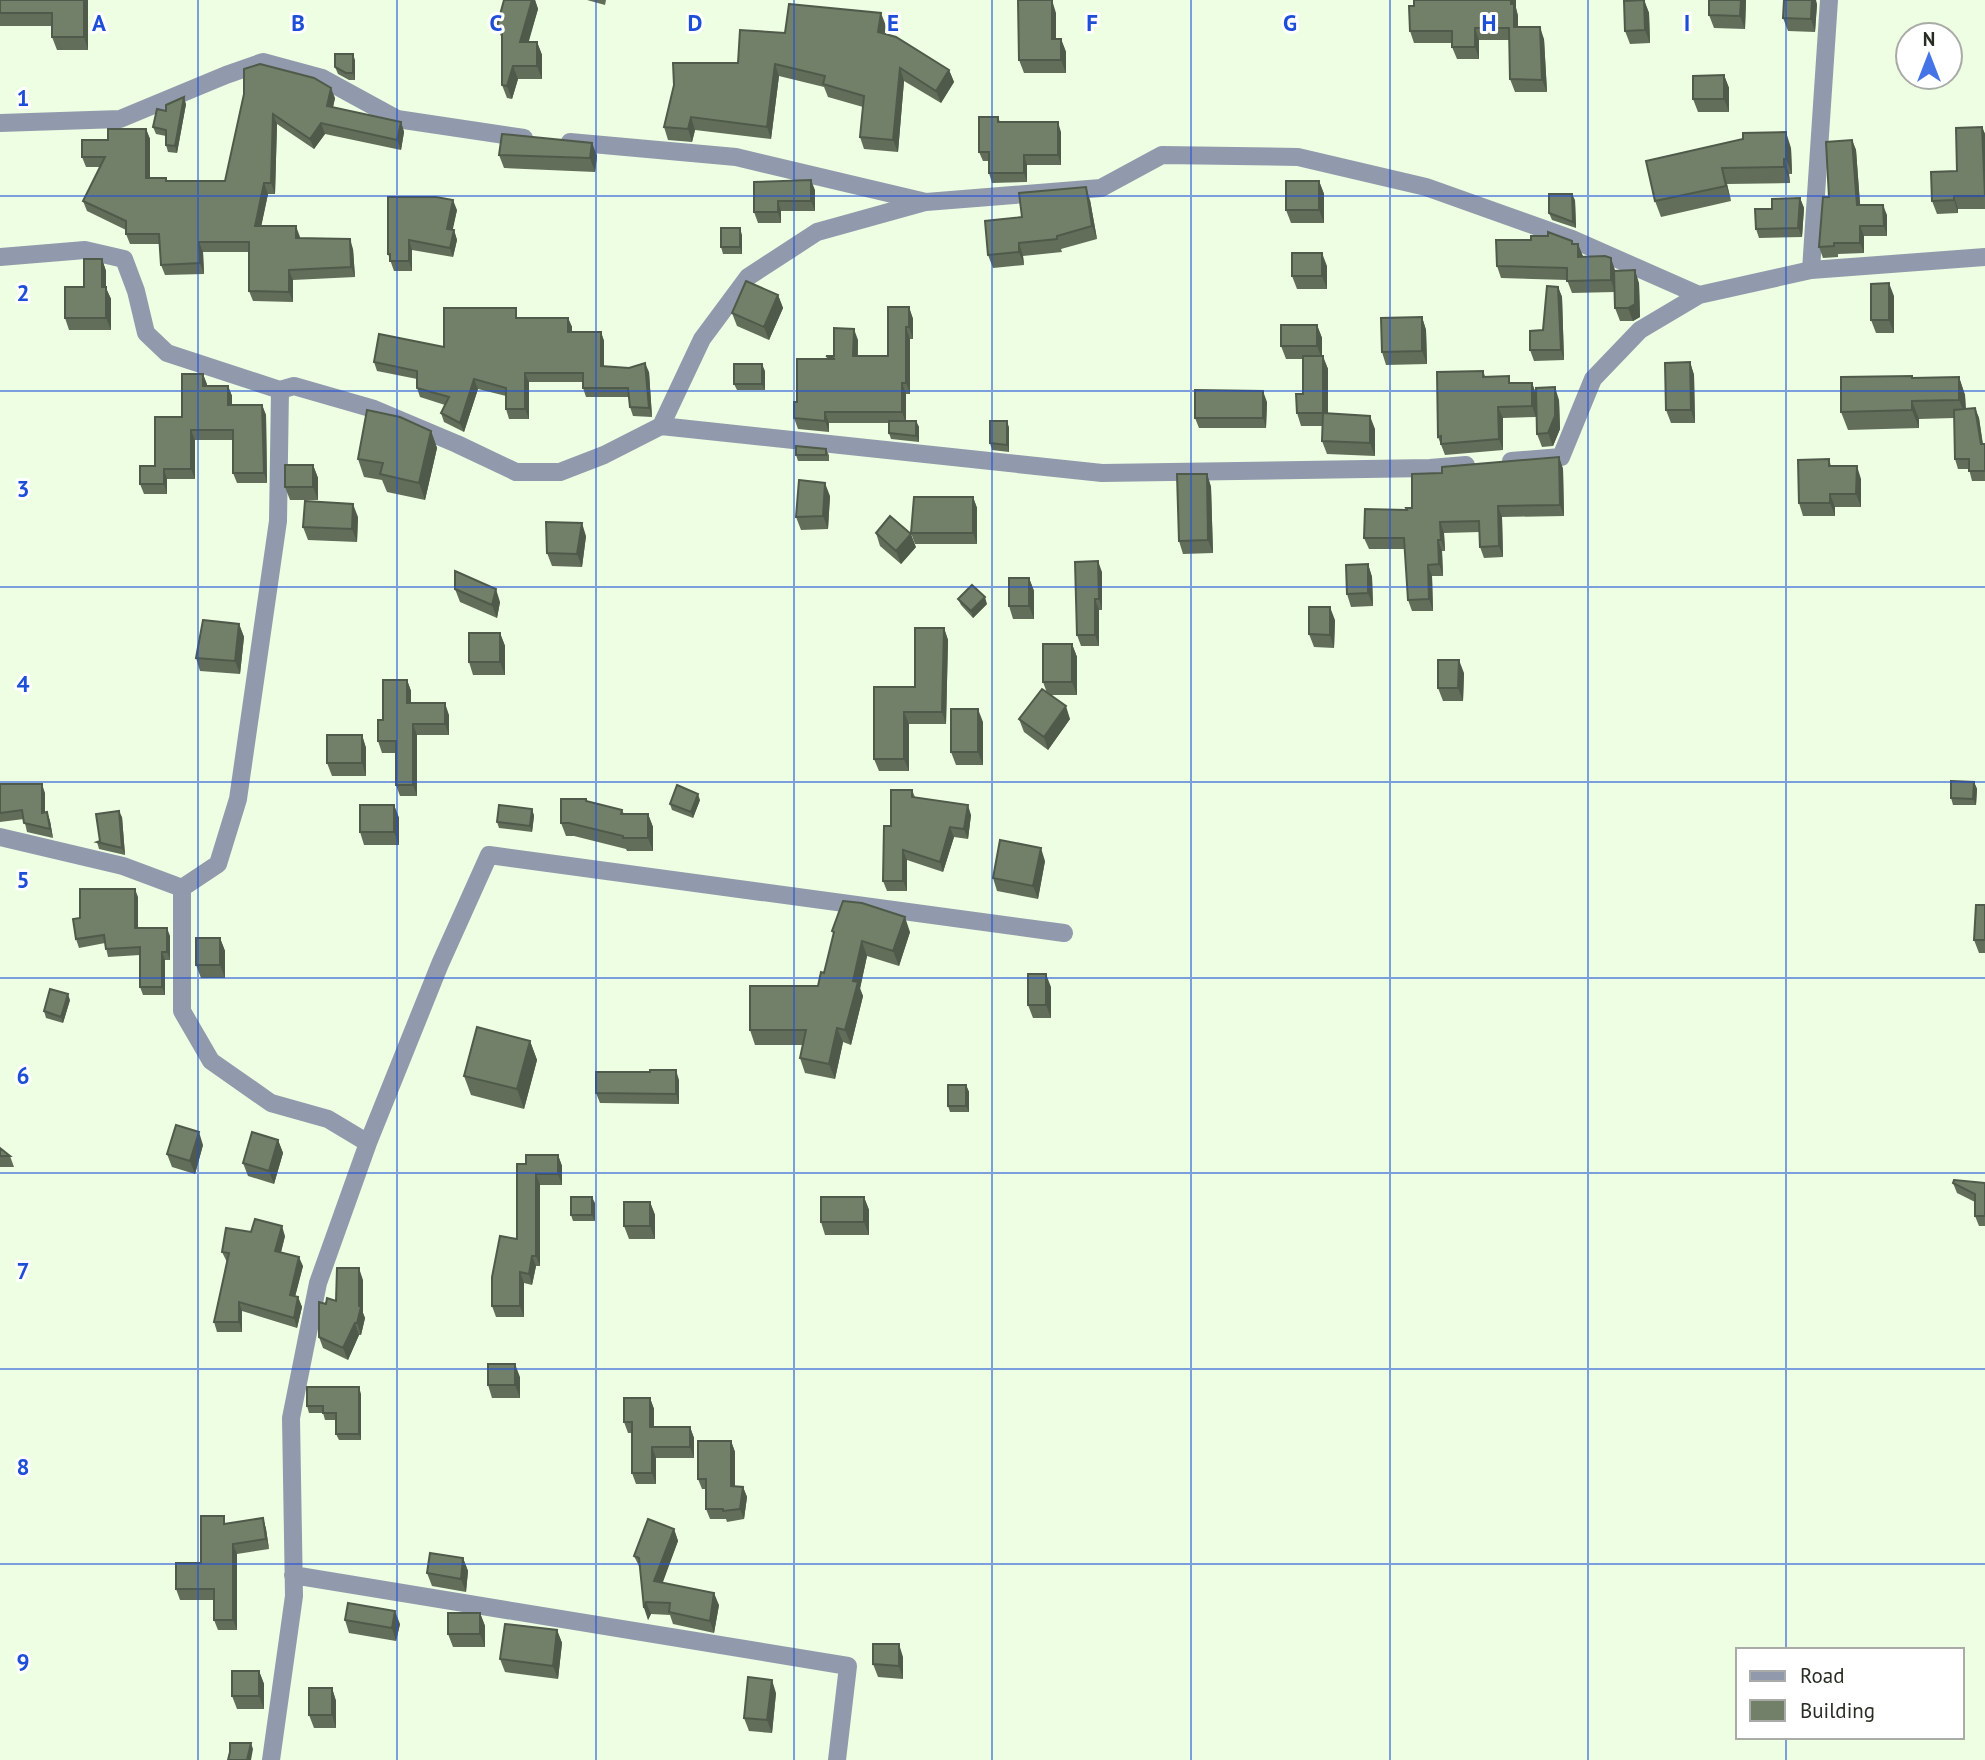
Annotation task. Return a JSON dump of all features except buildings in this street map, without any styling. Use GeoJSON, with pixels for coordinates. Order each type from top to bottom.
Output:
{"type":"FeatureCollection","features":[{"type":"Feature","properties":{"kind":"street"},"geometry":{"type":"LineString","coordinates":[[1811,270],[1829,0]]}},
{"type":"Feature","properties":{"kind":"street"},"geometry":{"type":"LineString","coordinates":[[0,122],[120,119],[262,62],[322,78],[397,119],[543,139],[736,158],[926,202]]}},
{"type":"Feature","properties":{"kind":"street"},"geometry":{"type":"LineString","coordinates":[[661,426],[702,339],[748,277],[817,232],[926,202],[1101,188],[1162,155],[1298,158],[1426,187],[1572,239],[1699,295]]}},
{"type":"Feature","properties":{"kind":"street"},"geometry":{"type":"LineString","coordinates":[[0,257],[85,250],[124,258],[136,291],[146,333],[167,352],[280,390],[294,386],[374,409],[516,472],[560,472],[604,455],[661,426],[1102,473],[1430,468],[1561,457],[1593,379],[1640,330],[1699,295],[1811,270],[1985,257]]}},
{"type":"Feature","properties":{"kind":"street"},"geometry":{"type":"LineString","coordinates":[[182,888],[218,864],[238,799],[278,521],[280,390]]}},
{"type":"Feature","properties":{"kind":"street"},"geometry":{"type":"LineString","coordinates":[[0,837],[122,866],[182,888]]}},
{"type":"Feature","properties":{"kind":"street"},"geometry":{"type":"LineString","coordinates":[[271,1760],[294,1596],[291,1418],[318,1283],[368,1143],[440,964],[489,855],[1064,933]]}},
{"type":"Feature","properties":{"kind":"street"},"geometry":{"type":"LineString","coordinates":[[182,888],[182,1011],[211,1061],[271,1103],[328,1119],[368,1143]]}},
{"type":"Feature","properties":{"kind":"street"},"geometry":{"type":"LineString","coordinates":[[293,1575],[848,1666],[837,1760]]}}]}
